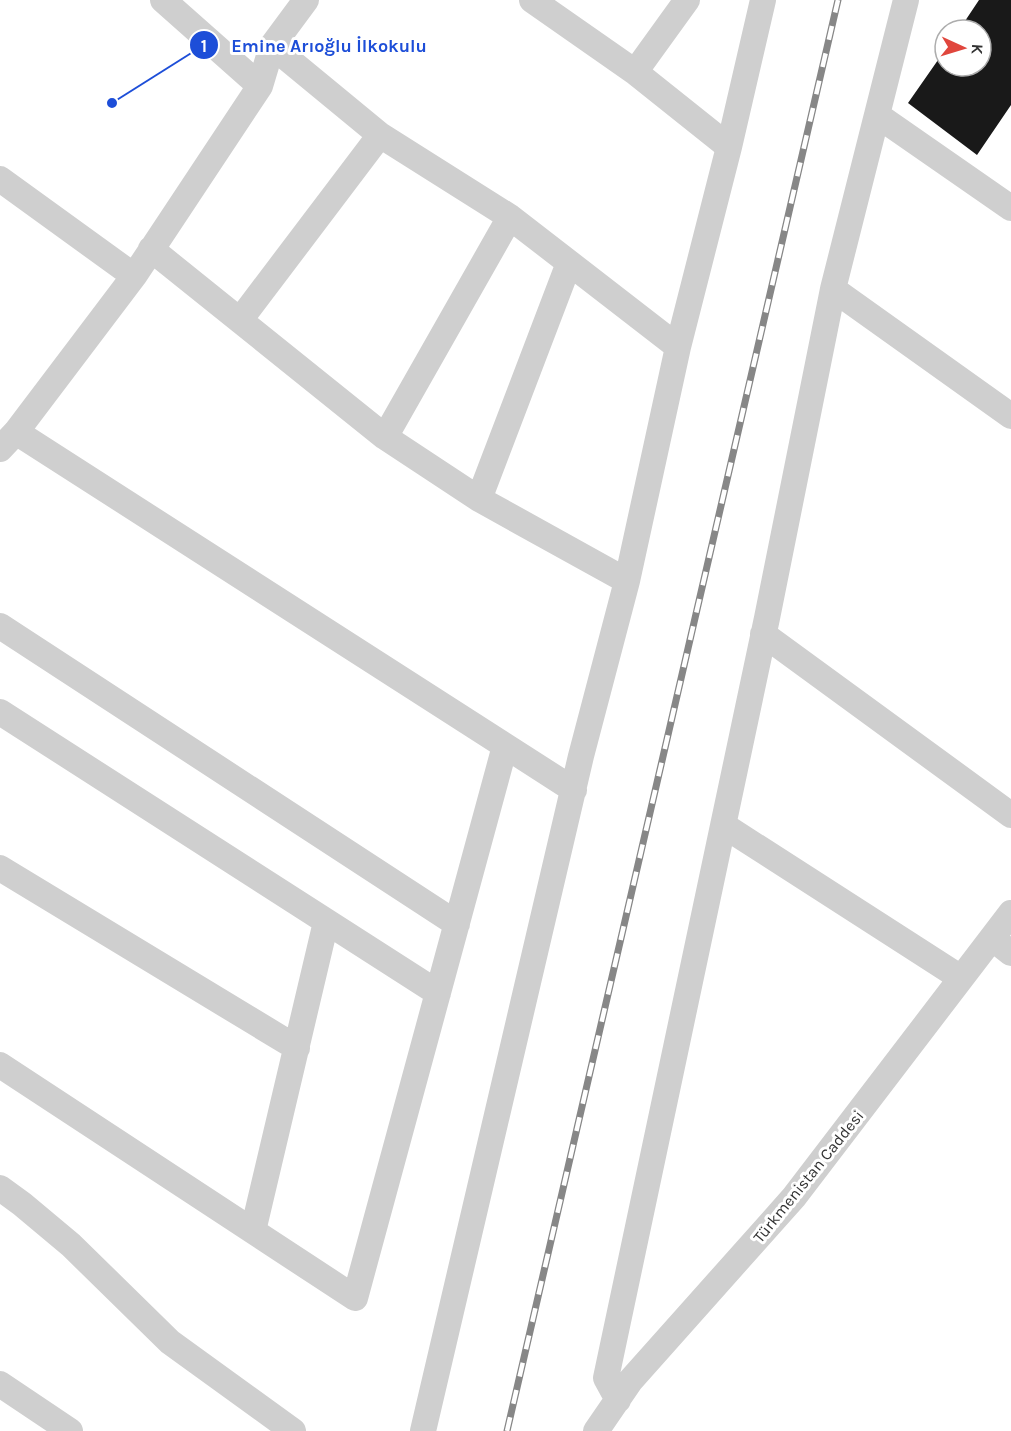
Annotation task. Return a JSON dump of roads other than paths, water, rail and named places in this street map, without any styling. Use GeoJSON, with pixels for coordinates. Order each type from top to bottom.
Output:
{"type":"FeatureCollection","features":[{"type":"Feature","properties":{"kind":"street"},"geometry":{"type":"LineString","coordinates":[[163,0],[260,86]]}},
{"type":"Feature","properties":{"kind":"street"},"geometry":{"type":"LineString","coordinates":[[306,0],[272,46],[260,86],[134,276],[8,441],[574,790]]}},
{"type":"Feature","properties":{"kind":"street"},"geometry":{"type":"LineString","coordinates":[[532,0],[635,72],[729,147]]}},
{"type":"Feature","properties":{"kind":"street"},"geometry":{"type":"LineString","coordinates":[[635,72],[687,0]]}},
{"type":"Feature","properties":{"kind":"street"},"geometry":{"type":"LineString","coordinates":[[423,1431],[574,790],[627,581],[678,347],[729,147],[763,0]]}},
{"type":"Feature","properties":{"kind":"street"},"geometry":{"type":"LineString","coordinates":[[618,1400],[606,1378],[763,634],[833,289],[906,0]]}},
{"type":"Feature","properties":{"kind":"street"},"geometry":{"type":"LineString","coordinates":[[272,46],[380,135],[510,218],[678,347]]}},
{"type":"Feature","properties":{"kind":"street"},"geometry":{"type":"LineString","coordinates":[[877,115],[1011,208]]}},
{"type":"Feature","properties":{"kind":"street"},"geometry":{"type":"LineString","coordinates":[[240,320],[380,135]]}},
{"type":"Feature","properties":{"kind":"street"},"geometry":{"type":"LineString","coordinates":[[0,179],[134,276]]}},
{"type":"Feature","properties":{"kind":"street"},"geometry":{"type":"LineString","coordinates":[[385,437],[510,218]]}},
{"type":"Feature","properties":{"kind":"street"},"geometry":{"type":"LineString","coordinates":[[151,249],[385,437],[479,499],[627,581]]}},
{"type":"Feature","properties":{"kind":"street"},"geometry":{"type":"LineString","coordinates":[[479,499],[569,263]]}},
{"type":"Feature","properties":{"kind":"street"},"geometry":{"type":"LineString","coordinates":[[833,289],[1011,416]]}},
{"type":"Feature","properties":{"kind":"street"},"geometry":{"type":"LineString","coordinates":[[0,626],[457,924]]}},
{"type":"Feature","properties":{"kind":"street"},"geometry":{"type":"LineString","coordinates":[[763,634],[1011,815]]}},
{"type":"Feature","properties":{"kind":"street"},"geometry":{"type":"LineString","coordinates":[[0,712],[438,993]]}},
{"type":"Feature","properties":{"kind":"street"},"geometry":{"type":"LineString","coordinates":[[0,1065],[355,1298],[506,746]]}},
{"type":"Feature","properties":{"kind":"street"},"geometry":{"type":"LineString","coordinates":[[723,825],[961,978]]}},
{"type":"Feature","properties":{"kind":"street"},"geometry":{"type":"LineString","coordinates":[[0,868],[297,1048]]}},
{"type":"Feature","properties":{"kind":"street","name":"Türkmenistan Caddesi"},"geometry":{"type":"LineString","coordinates":[[596,1431],[631,1380],[794,1197],[961,978],[1001,945],[1011,913]]}},
{"type":"Feature","properties":{"kind":"street"},"geometry":{"type":"LineString","coordinates":[[253,1231],[326,922]]}},
{"type":"Feature","properties":{"kind":"street"},"geometry":{"type":"LineString","coordinates":[[0,1188],[71,1245],[170,1342],[293,1431]]}},
{"type":"Feature","properties":{"kind":"street"},"geometry":{"type":"LineString","coordinates":[[0,1384],[70,1431]]}},
{"type":"Feature","properties":{"kind":"railway"},"geometry":{"type":"LineString","coordinates":[[507,1431],[838,0]]}},
{"type":"Feature","properties":{"kind":"place","name":"Emine Arıoğlu İlkokulu"},"geometry":{"type":"Point","coordinates":[112,103]}}]}
